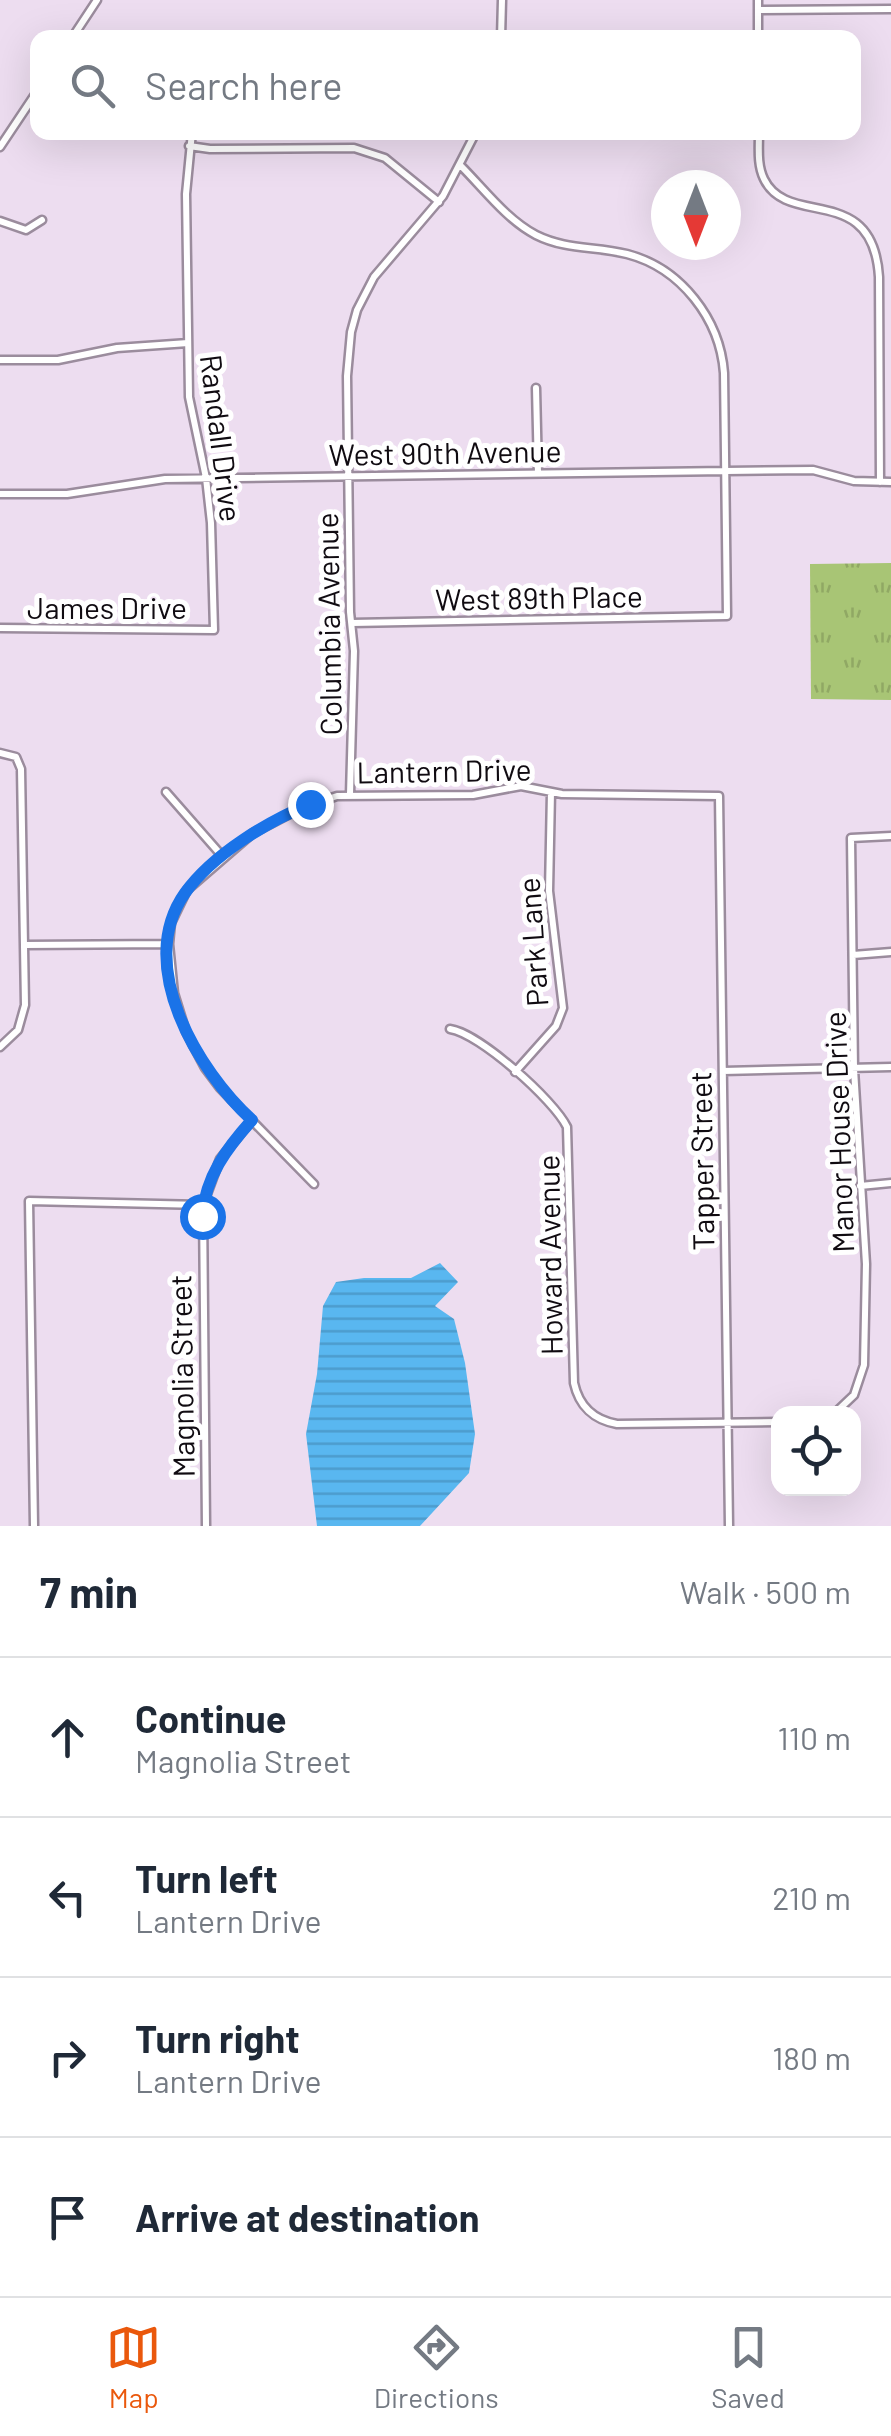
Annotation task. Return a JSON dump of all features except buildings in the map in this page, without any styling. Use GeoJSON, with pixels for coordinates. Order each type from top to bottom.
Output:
{"type":"FeatureCollection","features":[{"type":"Feature","properties":{"kind":"street"},"geometry":{"type":"LineString","coordinates":[[77,30],[97,0]]}},
{"type":"Feature","properties":{"kind":"street"},"geometry":{"type":"LineString","coordinates":[[502,0],[502,30]]}},
{"type":"Feature","properties":{"kind":"street"},"geometry":{"type":"LineString","coordinates":[[758,0],[758,30]]}},
{"type":"Feature","properties":{"kind":"street"},"geometry":{"type":"LineString","coordinates":[[758,10],[891,9]]}},
{"type":"Feature","properties":{"kind":"street"},"geometry":{"type":"LineString","coordinates":[[0,147],[30,102]]}},
{"type":"Feature","properties":{"kind":"street","name":"Randall Drive"},"geometry":{"type":"LineString","coordinates":[[190,140],[186,194],[190,404],[206,478],[212,530],[214,630]]}},
{"type":"Feature","properties":{"kind":"street","name":"Columbia Avenue"},"geometry":{"type":"LineString","coordinates":[[350,794],[354,651],[347,364],[357,310],[382,266],[438,202],[472,140]]}},
{"type":"Feature","properties":{"kind":"street"},"geometry":{"type":"LineString","coordinates":[[759,140],[761,170],[773,192],[790,203],[840,214],[868,239],[878,270],[880,482]]}},
{"type":"Feature","properties":{"kind":"street"},"geometry":{"type":"LineString","coordinates":[[189,146],[354,148],[386,158],[438,202]]}},
{"type":"Feature","properties":{"kind":"street"},"geometry":{"type":"LineString","coordinates":[[461,166],[526,230],[562,246],[639,258],[666,273],[701,306],[717,335],[723,360],[726,470]]}},
{"type":"Feature","properties":{"kind":"street"},"geometry":{"type":"LineString","coordinates":[[0,221],[26,230],[42,220]]}},
{"type":"Feature","properties":{"kind":"street"},"geometry":{"type":"LineString","coordinates":[[880,335],[891,335]]}},
{"type":"Feature","properties":{"kind":"street"},"geometry":{"type":"LineString","coordinates":[[0,360],[58,360],[126,347],[188,343]]}},
{"type":"Feature","properties":{"kind":"street"},"geometry":{"type":"LineString","coordinates":[[536,388],[538,474]]}},
{"type":"Feature","properties":{"kind":"street","name":"West 90th Avenue"},"geometry":{"type":"LineString","coordinates":[[0,494],[68,494],[136,481],[206,478],[726,470],[813,470],[854,481],[891,482]]}},
{"type":"Feature","properties":{"kind":"street","name":"West 89th Place"},"geometry":{"type":"LineString","coordinates":[[352,624],[727,616],[726,470]]}},
{"type":"Feature","properties":{"kind":"street","name":"James Drive"},"geometry":{"type":"LineString","coordinates":[[0,628],[214,630]]}},
{"type":"Feature","properties":{"kind":"street"},"geometry":{"type":"LineString","coordinates":[[0,753],[16,757],[21,769],[24,945],[23,1017],[18,1030],[0,1047]]}},
{"type":"Feature","properties":{"kind":"street","name":"Lantern Drive"},"geometry":{"type":"LineString","coordinates":[[314,1184],[213,1079],[186,1032],[174,992],[169,944],[172,923],[184,896],[223,857],[252,833],[291,812],[350,794],[473,794],[521,786],[551,792],[719,796]]}},
{"type":"Feature","properties":{"kind":"street"},"geometry":{"type":"LineString","coordinates":[[166,792],[223,857]]}},
{"type":"Feature","properties":{"kind":"street","name":"Park Lane"},"geometry":{"type":"LineString","coordinates":[[514,1072],[556,1026],[563,1008],[549,891],[551,792]]}},
{"type":"Feature","properties":{"kind":"street","name":"Tapper Street"},"geometry":{"type":"LineString","coordinates":[[719,796],[730,1526]]}},
{"type":"Feature","properties":{"kind":"street","name":"Manor House Drive"},"geometry":{"type":"LineString","coordinates":[[842,1406],[854,1395],[864,1365],[866,1264],[854,1069],[851,838],[891,836]]}},
{"type":"Feature","properties":{"kind":"street"},"geometry":{"type":"LineString","coordinates":[[24,945],[169,944]]}},
{"type":"Feature","properties":{"kind":"street"},"geometry":{"type":"LineString","coordinates":[[854,955],[891,952]]}},
{"type":"Feature","properties":{"kind":"street","name":"Howard Avenue"},"geometry":{"type":"LineString","coordinates":[[450,1028],[472,1036],[554,1107],[568,1132],[577,1395],[590,1413],[618,1424],[727,1423]]}},
{"type":"Feature","properties":{"kind":"street"},"geometry":{"type":"LineString","coordinates":[[722,1071],[891,1067]]}},
{"type":"Feature","properties":{"kind":"street","name":"Magnolia Street"},"geometry":{"type":"LineString","coordinates":[[206,1526],[203,1206],[220,1158],[252,1120]]}},
{"type":"Feature","properties":{"kind":"street"},"geometry":{"type":"LineString","coordinates":[[860,1186],[891,1184]]}},
{"type":"Feature","properties":{"kind":"street"},"geometry":{"type":"LineString","coordinates":[[34,1526],[29,1200],[203,1206]]}},
{"type":"Feature","properties":{"kind":"street"},"geometry":{"type":"LineString","coordinates":[[727,1423],[771,1422]]}},
{"type":"Feature","properties":{"kind":"green space"},"geometry":{"type":"Polygon","coordinates":[[[891,563],[891,700],[811,699],[810,564],[891,563]]]}},
{"type":"Feature","properties":{"kind":"water"},"geometry":{"type":"Polygon","coordinates":[[[440,1263],[458,1282],[435,1306],[454,1319],[465,1363],[475,1434],[469,1473],[420,1526],[317,1526],[306,1434],[317,1374],[323,1306],[336,1282],[411,1278],[440,1263]]]}},
{"type":"Feature","properties":{"kind":"route"},"geometry":{"type":"LineString","coordinates":[[202,1216],[207,1188],[220,1158],[252,1120],[205,1068],[182,1022],[169,964],[172,923],[187,890],[223,857],[252,833],[310,804]]}}]}
